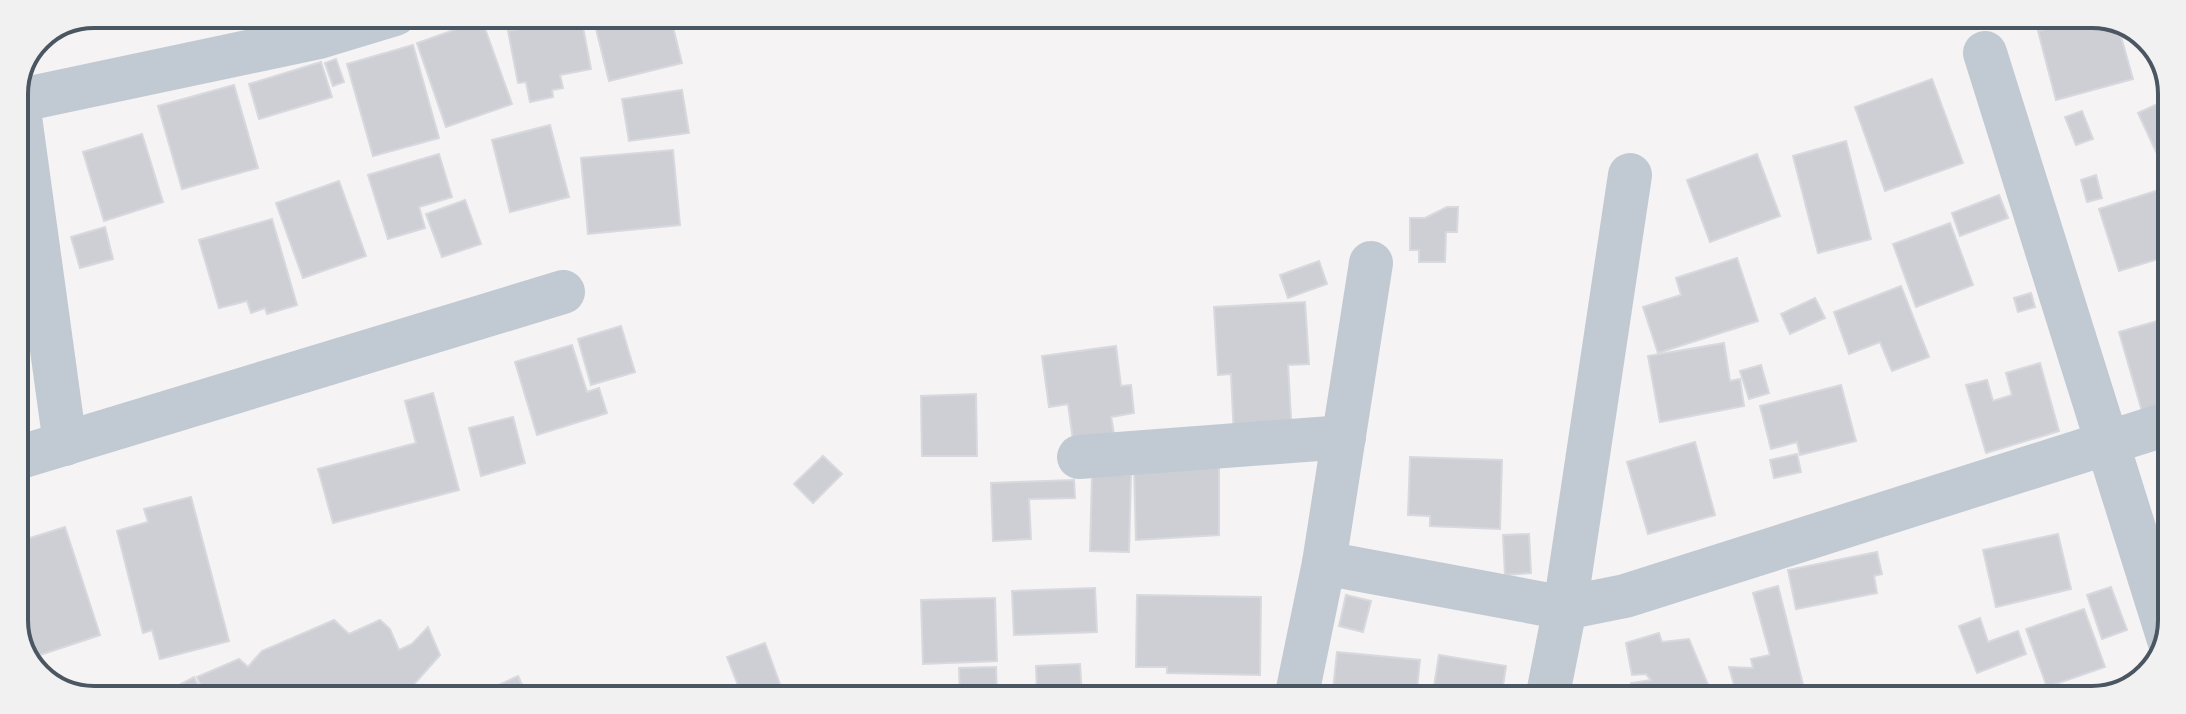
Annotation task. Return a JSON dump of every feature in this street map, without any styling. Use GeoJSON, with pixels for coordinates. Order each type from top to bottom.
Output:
{"type":"FeatureCollection","features":[{"type":"Feature","properties":{"kind":"street"},"geometry":{"type":"LineString","coordinates":[[28,92],[319,37],[349,28]]}},
{"type":"Feature","properties":{"kind":"street"},"geometry":{"type":"LineString","coordinates":[[1985,53],[2158,604]]}},
{"type":"Feature","properties":{"kind":"street"},"geometry":{"type":"LineString","coordinates":[[28,168],[65,444]]}},
{"type":"Feature","properties":{"kind":"street"},"geometry":{"type":"LineString","coordinates":[[1550,686],[1565,608],[1630,175]]}},
{"type":"Feature","properties":{"kind":"street"},"geometry":{"type":"LineString","coordinates":[[1299,686],[1324,563],[1371,263]]}},
{"type":"Feature","properties":{"kind":"street"},"geometry":{"type":"LineString","coordinates":[[28,455],[563,292]]}},
{"type":"Feature","properties":{"kind":"street"},"geometry":{"type":"LineString","coordinates":[[1324,563],[1565,608],[1625,596],[2158,427]]}},
{"type":"Feature","properties":{"kind":"street"},"geometry":{"type":"LineString","coordinates":[[1079,457],[1344,437]]}},
{"type":"Feature","properties":{"kind":"building"},"geometry":{"type":"Polygon","coordinates":[[[459,28],[485,28],[512,104],[446,127],[417,43],[459,28]]]}},
{"type":"Feature","properties":{"kind":"building"},"geometry":{"type":"Polygon","coordinates":[[[583,28],[591,69],[560,75],[563,88],[552,90],[553,97],[530,102],[526,82],[518,83],[508,31],[583,28]]]}},
{"type":"Feature","properties":{"kind":"building"},"geometry":{"type":"Polygon","coordinates":[[[596,28],[673,28],[682,63],[609,81],[596,28]]]}},
{"type":"Feature","properties":{"kind":"building"},"geometry":{"type":"Polygon","coordinates":[[[2092,28],[2120,35],[2133,79],[2056,100],[2038,31],[2092,28]]]}},
{"type":"Feature","properties":{"kind":"building"},"geometry":{"type":"Polygon","coordinates":[[[413,45],[439,138],[373,156],[347,64],[413,45]]]}},
{"type":"Feature","properties":{"kind":"building"},"geometry":{"type":"Polygon","coordinates":[[[336,59],[344,82],[333,86],[325,63],[336,59]]]}},
{"type":"Feature","properties":{"kind":"building"},"geometry":{"type":"Polygon","coordinates":[[[321,62],[332,97],[259,119],[249,84],[321,62]]]}},
{"type":"Feature","properties":{"kind":"building"},"geometry":{"type":"Polygon","coordinates":[[[1932,79],[1963,163],[1885,191],[1855,107],[1932,79]]]}},
{"type":"Feature","properties":{"kind":"building"},"geometry":{"type":"Polygon","coordinates":[[[234,85],[258,168],[182,189],[158,106],[234,85]]]}},
{"type":"Feature","properties":{"kind":"building"},"geometry":{"type":"Polygon","coordinates":[[[682,90],[689,133],[629,141],[622,99],[682,90]]]}},
{"type":"Feature","properties":{"kind":"building"},"geometry":{"type":"Polygon","coordinates":[[[2158,104],[2158,156],[2138,113],[2158,104]]]}},
{"type":"Feature","properties":{"kind":"building"},"geometry":{"type":"Polygon","coordinates":[[[2082,111],[2093,139],[2076,145],[2065,117],[2082,111]]]}},
{"type":"Feature","properties":{"kind":"building"},"geometry":{"type":"Polygon","coordinates":[[[550,125],[569,197],[510,212],[492,140],[550,125]]]}},
{"type":"Feature","properties":{"kind":"building"},"geometry":{"type":"Polygon","coordinates":[[[142,134],[163,202],[104,221],[83,152],[142,134]]]}},
{"type":"Feature","properties":{"kind":"building"},"geometry":{"type":"Polygon","coordinates":[[[1846,141],[1871,239],[1818,253],[1793,156],[1846,141]]]}},
{"type":"Feature","properties":{"kind":"building"},"geometry":{"type":"Polygon","coordinates":[[[673,150],[680,225],[588,234],[581,158],[673,150]]]}},
{"type":"Feature","properties":{"kind":"building"},"geometry":{"type":"Polygon","coordinates":[[[439,154],[452,197],[419,207],[425,228],[388,239],[368,175],[439,154]]]}},
{"type":"Feature","properties":{"kind":"building"},"geometry":{"type":"Polygon","coordinates":[[[1757,154],[1780,216],[1710,242],[1687,180],[1757,154]]]}},
{"type":"Feature","properties":{"kind":"building"},"geometry":{"type":"Polygon","coordinates":[[[2096,175],[2102,198],[2087,202],[2081,180],[2096,175]]]}},
{"type":"Feature","properties":{"kind":"building"},"geometry":{"type":"Polygon","coordinates":[[[339,181],[366,256],[303,278],[276,203],[339,181]]]}},
{"type":"Feature","properties":{"kind":"building"},"geometry":{"type":"Polygon","coordinates":[[[2158,190],[2158,259],[2119,271],[2099,209],[2158,190]]]}},
{"type":"Feature","properties":{"kind":"building"},"geometry":{"type":"Polygon","coordinates":[[[1999,195],[2008,218],[1960,236],[1952,213],[1999,195]]]}},
{"type":"Feature","properties":{"kind":"building"},"geometry":{"type":"Polygon","coordinates":[[[465,200],[481,244],[442,257],[426,214],[465,200]]]}},
{"type":"Feature","properties":{"kind":"building"},"geometry":{"type":"Polygon","coordinates":[[[1447,207],[1458,207],[1457,232],[1446,232],[1445,262],[1419,262],[1419,250],[1410,250],[1410,218],[1425,218],[1447,207]]]}},
{"type":"Feature","properties":{"kind":"building"},"geometry":{"type":"Polygon","coordinates":[[[272,219],[297,305],[267,314],[265,308],[251,313],[247,301],[219,308],[199,240],[272,219]]]}},
{"type":"Feature","properties":{"kind":"building"},"geometry":{"type":"Polygon","coordinates":[[[1950,223],[1973,285],[1916,307],[1893,244],[1950,223]]]}},
{"type":"Feature","properties":{"kind":"building"},"geometry":{"type":"Polygon","coordinates":[[[105,227],[113,259],[80,268],[71,237],[105,227]]]}},
{"type":"Feature","properties":{"kind":"building"},"geometry":{"type":"Polygon","coordinates":[[[1737,258],[1758,321],[1658,353],[1643,307],[1681,295],[1676,278],[1737,258]]]}},
{"type":"Feature","properties":{"kind":"building"},"geometry":{"type":"Polygon","coordinates":[[[1319,261],[1327,284],[1288,298],[1280,275],[1319,261]]]}},
{"type":"Feature","properties":{"kind":"building"},"geometry":{"type":"Polygon","coordinates":[[[1901,286],[1929,357],[1892,371],[1880,342],[1849,354],[1834,312],[1901,286]]]}},
{"type":"Feature","properties":{"kind":"building"},"geometry":{"type":"Polygon","coordinates":[[[2031,293],[2035,307],[2018,312],[2014,298],[2031,293]]]}},
{"type":"Feature","properties":{"kind":"building"},"geometry":{"type":"Polygon","coordinates":[[[1815,298],[1825,318],[1790,334],[1781,314],[1815,298]]]}},
{"type":"Feature","properties":{"kind":"building"},"geometry":{"type":"Polygon","coordinates":[[[1305,302],[1309,364],[1288,365],[1292,435],[1234,438],[1231,374],[1218,375],[1214,307],[1305,302]]]}},
{"type":"Feature","properties":{"kind":"building"},"geometry":{"type":"Polygon","coordinates":[[[2158,321],[2158,422],[2146,425],[2119,332],[2158,321]]]}},
{"type":"Feature","properties":{"kind":"building"},"geometry":{"type":"Polygon","coordinates":[[[621,326],[635,372],[591,385],[578,339],[621,326]]]}},
{"type":"Feature","properties":{"kind":"building"},"geometry":{"type":"Polygon","coordinates":[[[1724,343],[1730,381],[1740,379],[1744,406],[1660,422],[1648,356],[1724,343]]]}},
{"type":"Feature","properties":{"kind":"building"},"geometry":{"type":"Polygon","coordinates":[[[572,345],[587,392],[599,388],[607,413],[537,435],[515,362],[572,345]]]}},
{"type":"Feature","properties":{"kind":"building"},"geometry":{"type":"Polygon","coordinates":[[[1116,346],[1121,386],[1131,385],[1134,413],[1111,417],[1114,434],[1073,440],[1068,404],[1049,407],[1042,356],[1116,346]]]}},
{"type":"Feature","properties":{"kind":"building"},"geometry":{"type":"Polygon","coordinates":[[[2040,363],[2059,431],[1986,453],[1966,385],[1987,380],[1993,401],[2012,395],[2006,373],[2040,363]]]}},
{"type":"Feature","properties":{"kind":"building"},"geometry":{"type":"Polygon","coordinates":[[[1761,365],[1769,393],[1749,399],[1740,371],[1761,365]]]}},
{"type":"Feature","properties":{"kind":"building"},"geometry":{"type":"Polygon","coordinates":[[[1841,385],[1856,441],[1800,455],[1797,442],[1771,449],[1760,406],[1841,385]]]}},
{"type":"Feature","properties":{"kind":"building"},"geometry":{"type":"Polygon","coordinates":[[[433,393],[459,490],[333,523],[318,469],[416,443],[405,401],[433,393]]]}},
{"type":"Feature","properties":{"kind":"building"},"geometry":{"type":"Polygon","coordinates":[[[976,394],[977,456],[922,456],[921,396],[976,394]]]}},
{"type":"Feature","properties":{"kind":"building"},"geometry":{"type":"Polygon","coordinates":[[[513,417],[525,463],[481,476],[469,428],[513,417]]]}},
{"type":"Feature","properties":{"kind":"building"},"geometry":{"type":"Polygon","coordinates":[[[1695,442],[1715,515],[1648,534],[1627,462],[1695,442]]]}},
{"type":"Feature","properties":{"kind":"building"},"geometry":{"type":"Polygon","coordinates":[[[1797,454],[1801,472],[1774,478],[1770,460],[1797,454]]]}},
{"type":"Feature","properties":{"kind":"building"},"geometry":{"type":"Polygon","coordinates":[[[823,456],[842,474],[813,503],[794,484],[823,456]]]}},
{"type":"Feature","properties":{"kind":"building"},"geometry":{"type":"Polygon","coordinates":[[[1410,457],[1502,460],[1500,529],[1430,526],[1430,516],[1408,515],[1410,457]]]}},
{"type":"Feature","properties":{"kind":"building"},"geometry":{"type":"Polygon","coordinates":[[[1219,463],[1219,535],[1136,540],[1134,468],[1219,463]]]}},
{"type":"Feature","properties":{"kind":"building"},"geometry":{"type":"Polygon","coordinates":[[[1092,474],[1131,475],[1129,552],[1090,551],[1092,474]]]}},
{"type":"Feature","properties":{"kind":"building"},"geometry":{"type":"Polygon","coordinates":[[[1074,480],[1075,498],[1029,499],[1031,539],[993,541],[991,483],[1074,480]]]}},
{"type":"Feature","properties":{"kind":"building"},"geometry":{"type":"Polygon","coordinates":[[[191,497],[229,641],[160,659],[152,630],[143,633],[117,531],[148,522],[144,509],[191,497]]]}},
{"type":"Feature","properties":{"kind":"building"},"geometry":{"type":"Polygon","coordinates":[[[65,527],[100,635],[38,656],[28,625],[28,539],[65,527]]]}},
{"type":"Feature","properties":{"kind":"building"},"geometry":{"type":"Polygon","coordinates":[[[1529,534],[1531,573],[1505,575],[1503,535],[1529,534]]]}},
{"type":"Feature","properties":{"kind":"building"},"geometry":{"type":"Polygon","coordinates":[[[2058,534],[2071,589],[1996,607],[1983,550],[2058,534]]]}},
{"type":"Feature","properties":{"kind":"building"},"geometry":{"type":"Polygon","coordinates":[[[1877,552],[1882,574],[1874,576],[1877,593],[1796,609],[1788,570],[1877,552]]]}},
{"type":"Feature","properties":{"kind":"building"},"geometry":{"type":"Polygon","coordinates":[[[1778,586],[1803,686],[1734,686],[1729,667],[1753,668],[1751,659],[1770,655],[1753,593],[1778,586]]]}},
{"type":"Feature","properties":{"kind":"building"},"geometry":{"type":"Polygon","coordinates":[[[2111,587],[2127,630],[2102,639],[2087,595],[2111,587]]]}},
{"type":"Feature","properties":{"kind":"building"},"geometry":{"type":"Polygon","coordinates":[[[1095,588],[1097,632],[1014,635],[1012,591],[1095,588]]]}},
{"type":"Feature","properties":{"kind":"building"},"geometry":{"type":"Polygon","coordinates":[[[1137,595],[1261,597],[1260,675],[1167,673],[1167,667],[1136,667],[1137,595]]]}},
{"type":"Feature","properties":{"kind":"building"},"geometry":{"type":"Polygon","coordinates":[[[1346,595],[1371,601],[1363,632],[1339,626],[1346,595]]]}},
{"type":"Feature","properties":{"kind":"building"},"geometry":{"type":"Polygon","coordinates":[[[995,598],[997,661],[923,664],[921,600],[995,598]]]}},
{"type":"Feature","properties":{"kind":"building"},"geometry":{"type":"Polygon","coordinates":[[[2084,609],[2105,667],[2047,686],[2026,629],[2084,609]]]}},
{"type":"Feature","properties":{"kind":"building"},"geometry":{"type":"Polygon","coordinates":[[[1980,618],[1988,642],[2018,631],[2026,654],[1977,673],[1959,626],[1980,618]]]}},
{"type":"Feature","properties":{"kind":"building"},"geometry":{"type":"Polygon","coordinates":[[[334,620],[349,634],[380,620],[390,629],[399,650],[412,644],[428,627],[440,655],[413,686],[201,686],[197,677],[239,659],[248,667],[262,651],[334,620]]]}},
{"type":"Feature","properties":{"kind":"building"},"geometry":{"type":"Polygon","coordinates":[[[1659,633],[1662,642],[1689,639],[1709,686],[1631,686],[1631,683],[1651,680],[1646,674],[1632,675],[1626,643],[1659,633]]]}},
{"type":"Feature","properties":{"kind":"building"},"geometry":{"type":"Polygon","coordinates":[[[765,643],[781,686],[738,686],[727,657],[765,643]]]}},
{"type":"Feature","properties":{"kind":"building"},"geometry":{"type":"Polygon","coordinates":[[[1337,652],[1420,660],[1417,686],[1333,686],[1337,652]]]}},
{"type":"Feature","properties":{"kind":"building"},"geometry":{"type":"Polygon","coordinates":[[[1439,655],[1506,666],[1503,686],[1434,686],[1439,655]]]}},
{"type":"Feature","properties":{"kind":"building"},"geometry":{"type":"Polygon","coordinates":[[[1080,664],[1081,686],[1037,686],[1036,666],[1080,664]]]}},
{"type":"Feature","properties":{"kind":"building"},"geometry":{"type":"Polygon","coordinates":[[[996,667],[997,686],[960,686],[959,668],[996,667]]]}},
{"type":"Feature","properties":{"kind":"building"},"geometry":{"type":"Polygon","coordinates":[[[518,676],[523,686],[497,686],[518,676]]]}},
{"type":"Feature","properties":{"kind":"building"},"geometry":{"type":"Polygon","coordinates":[[[194,677],[198,686],[177,686],[194,677]]]}}]}
